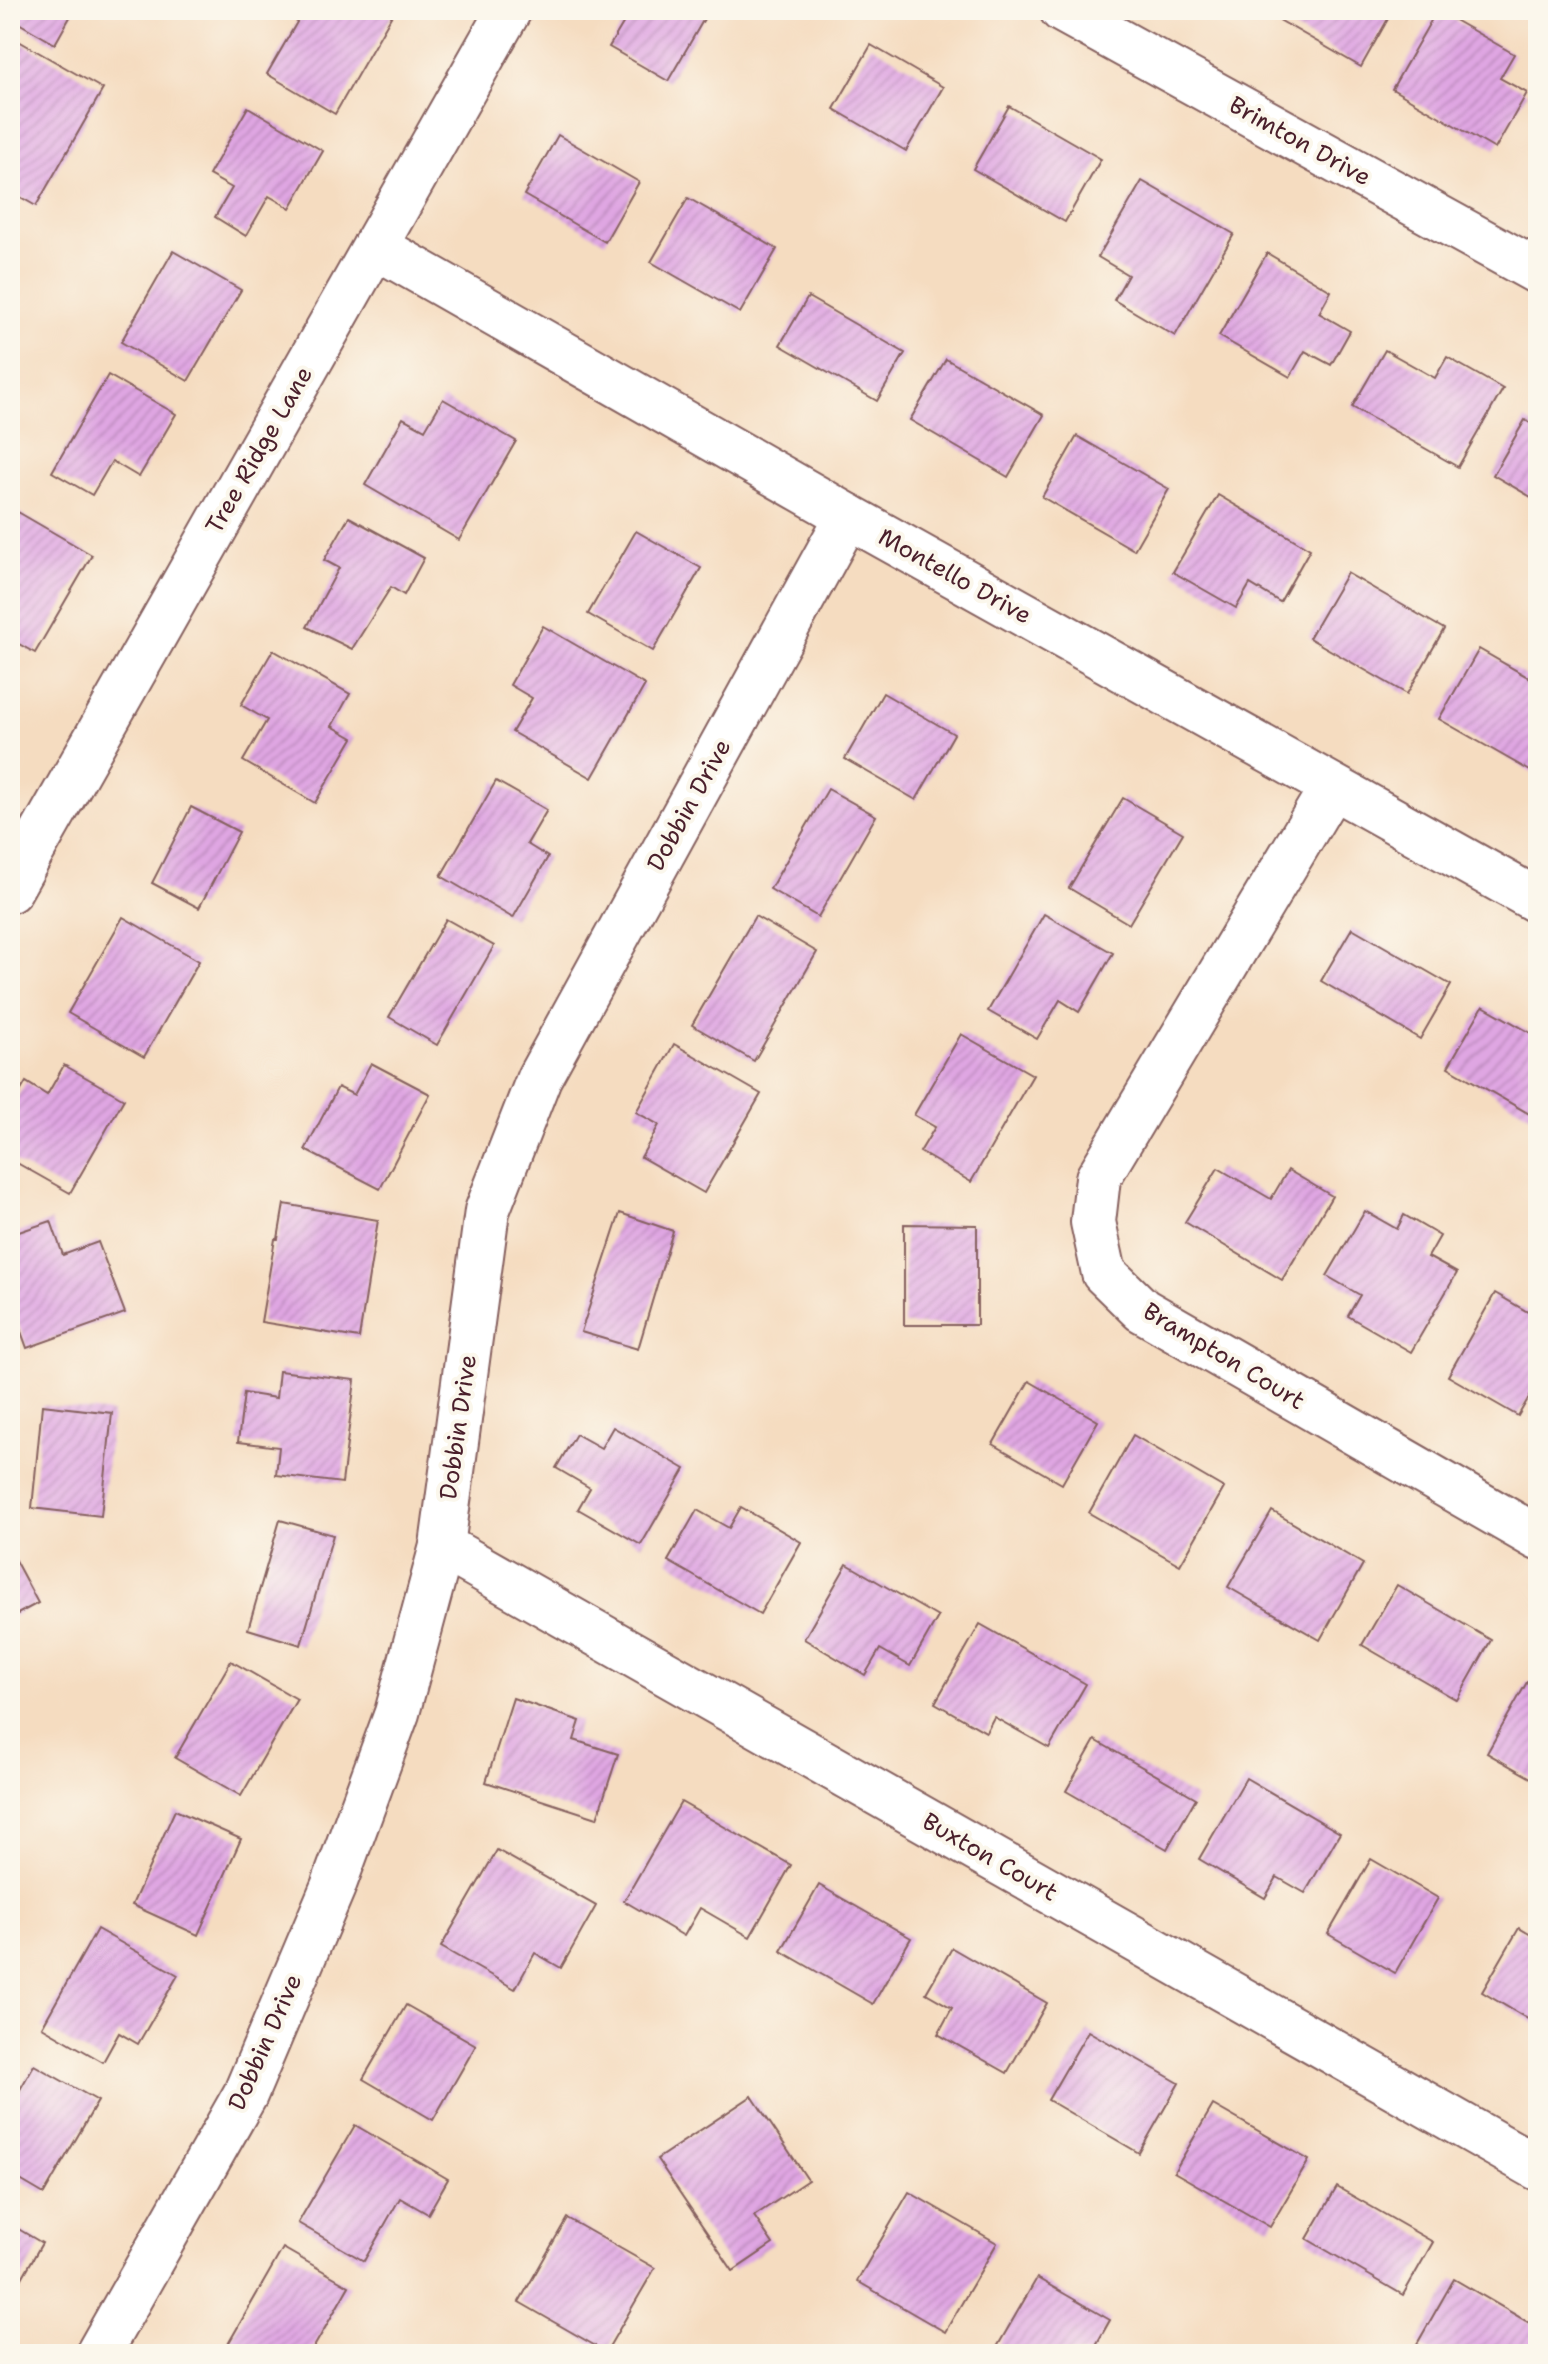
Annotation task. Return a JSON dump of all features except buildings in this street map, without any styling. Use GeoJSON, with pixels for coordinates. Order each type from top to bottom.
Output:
{"type":"FeatureCollection","features":[{"type":"Feature","properties":{"kind":"street","name":"Tree Ridge Lane"},"geometry":{"type":"LineString","coordinates":[[10,890],[509,10]]}},
{"type":"Feature","properties":{"kind":"street","name":"Brimton Drive"},"geometry":{"type":"LineString","coordinates":[[1062,10],[1538,272]]}},
{"type":"Feature","properties":{"kind":"street","name":"Montello Drive"},"geometry":{"type":"LineString","coordinates":[[375,246],[848,516],[1538,901]]}},
{"type":"Feature","properties":{"kind":"street","name":"Dobbin Drive"},"geometry":{"type":"LineString","coordinates":[[98,2354],[245,2095],[333,1887],[397,1713],[442,1546],[487,1211],[539,1078],[848,516]]}},
{"type":"Feature","properties":{"kind":"street","name":"Brampton Court"},"geometry":{"type":"LineString","coordinates":[[1332,787],[1098,1178],[1093,1222],[1104,1273],[1142,1310],[1538,1538]]}},
{"type":"Feature","properties":{"kind":"street","name":"Buxton Court"},"geometry":{"type":"LineString","coordinates":[[442,1546],[1538,2168]]}}]}
